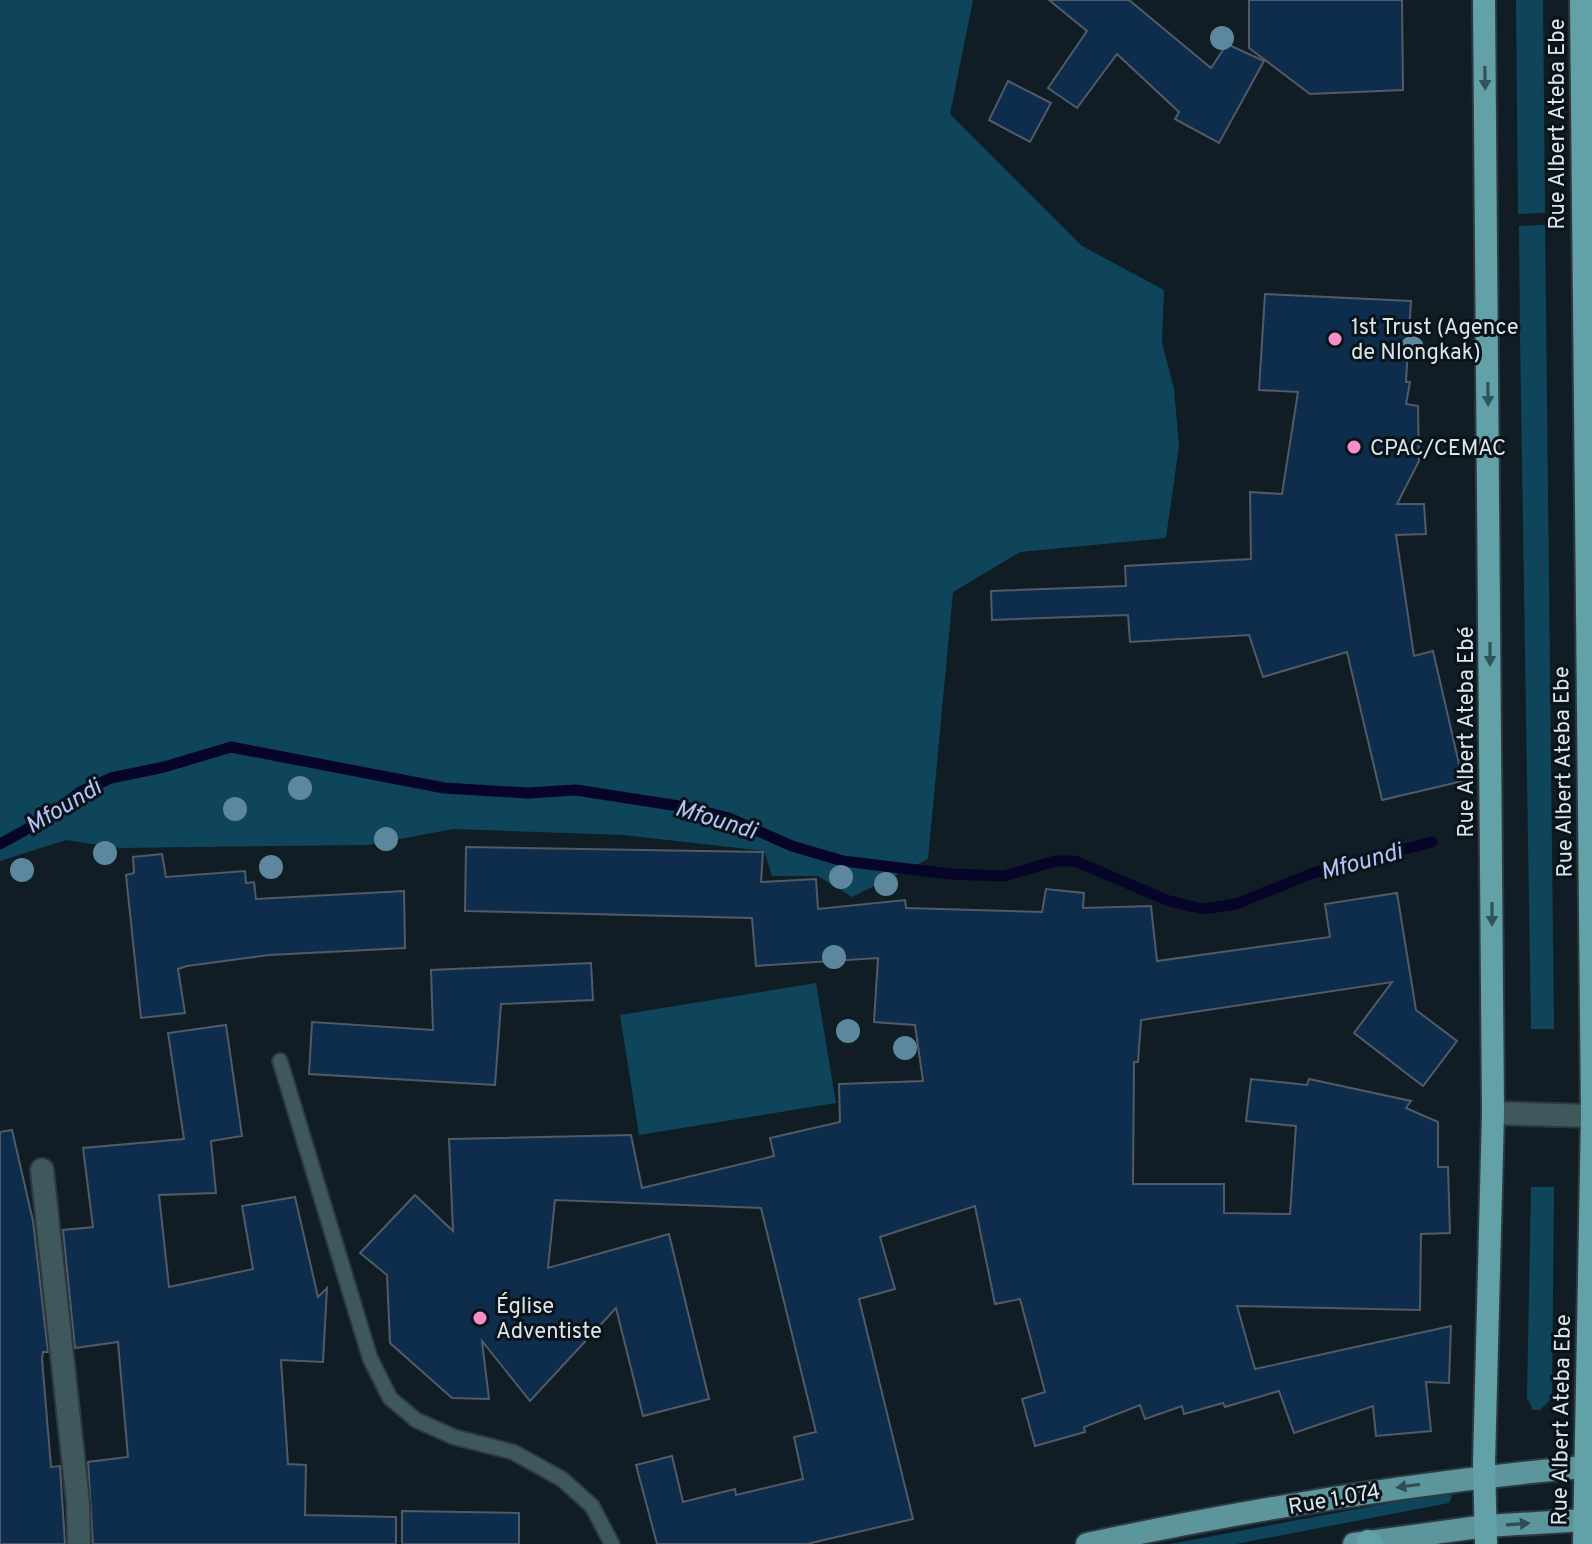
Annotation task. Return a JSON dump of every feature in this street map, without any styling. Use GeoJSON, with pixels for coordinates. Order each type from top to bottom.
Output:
{"type":"FeatureCollection","features":[{"type":"Feature","properties":{"kind":"highway","name":"Rue Albert Ateba Ebé"},"geometry":{"type":"LineString","coordinates":[[1484,0],[1493,1113],[1486,1535]]}},
{"type":"Feature","properties":{"kind":"highway","name":"Rue Albert Ateba Ebe"},"geometry":{"type":"LineString","coordinates":[[1581,0],[1587,237],[1592,1116],[1583,1467],[1584,1544]]}},
{"type":"Feature","properties":{"kind":"main road","name":"Rue 1.074"},"geometry":{"type":"LineString","coordinates":[[1087,1544],[1485,1469],[1583,1467]]}},
{"type":"Feature","properties":{"kind":"main road"},"geometry":{"type":"LineString","coordinates":[[1364,1543],[1486,1535],[1584,1520]]}},
{"type":"Feature","properties":{"kind":"street"},"geometry":{"type":"LineString","coordinates":[[1493,1113],[1592,1116]]}},
{"type":"Feature","properties":{"kind":"street"},"geometry":{"type":"LineString","coordinates":[[42,1170],[78,1503],[79,1544]]}},
{"type":"Feature","properties":{"kind":"lane"},"geometry":{"type":"LineString","coordinates":[[280,1061],[370,1358],[390,1398],[416,1420],[454,1437],[513,1452],[562,1479],[592,1506],[612,1544]]}},
{"type":"Feature","properties":{"kind":"shaded area"},"geometry":{"type":"Polygon","coordinates":[[[0,0],[973,0],[950,114],[1082,246],[1164,290],[1162,343],[1174,389],[1179,446],[1166,538],[1020,552],[953,592],[928,859],[852,897],[818,876],[772,876],[764,851],[624,835],[453,829],[368,845],[119,848],[66,840],[0,861],[0,0]]]}},
{"type":"Feature","properties":{"kind":"shaded area"},"geometry":{"type":"Polygon","coordinates":[[[1516,0],[1543,0],[1545,213],[1518,214],[1516,0]]]}},
{"type":"Feature","properties":{"kind":"shaded area"},"geometry":{"type":"Polygon","coordinates":[[[1545,225],[1554,1029],[1531,1029],[1519,226],[1545,225]]]}},
{"type":"Feature","properties":{"kind":"shaded area"},"geometry":{"type":"Polygon","coordinates":[[[816,983],[836,1103],[639,1135],[620,1015],[816,983]]]}},
{"type":"Feature","properties":{"kind":"shaded area"},"geometry":{"type":"Polygon","coordinates":[[[1531,1187],[1554,1187],[1552,1398],[1540,1410],[1533,1410],[1527,1398],[1531,1187]]]}},
{"type":"Feature","properties":{"kind":"shaded area"},"geometry":{"type":"Polygon","coordinates":[[[1448,1492],[1452,1495],[1449,1503],[1236,1544],[1170,1544],[1448,1492]]]}},
{"type":"Feature","properties":{"kind":"building"},"geometry":{"type":"Polygon","coordinates":[[[1049,0],[1129,0],[1211,68],[1227,44],[1264,61],[1219,143],[1175,119],[1179,112],[1117,54],[1077,108],[1048,88],[1087,31],[1049,0]]]}},
{"type":"Feature","properties":{"kind":"building"},"geometry":{"type":"Polygon","coordinates":[[[1249,0],[1402,0],[1403,90],[1310,94],[1249,48],[1249,0]]]}},
{"type":"Feature","properties":{"kind":"building"},"geometry":{"type":"Polygon","coordinates":[[[1008,81],[1051,103],[1030,142],[989,120],[1008,81]]]}},
{"type":"Feature","properties":{"kind":"building"},"geometry":{"type":"Polygon","coordinates":[[[1265,294],[1411,301],[1406,382],[1410,382],[1406,404],[1418,406],[1419,461],[1397,504],[1424,504],[1426,534],[1396,535],[1414,656],[1433,651],[1463,781],[1382,800],[1347,652],[1263,677],[1249,635],[1130,642],[1128,615],[992,620],[991,591],[1126,586],[1125,566],[1251,559],[1250,492],[1282,494],[1298,392],[1259,390],[1265,294]]]}},
{"type":"Feature","properties":{"kind":"building"},"geometry":{"type":"Polygon","coordinates":[[[466,847],[763,852],[761,882],[816,879],[818,909],[905,900],[906,908],[1042,912],[1046,889],[1084,893],[1083,908],[1151,906],[1157,961],[1330,937],[1325,904],[1397,893],[1416,1010],[1457,1041],[1423,1086],[1354,1033],[1392,982],[1141,1020],[1138,1062],[1134,1062],[1133,1184],[1224,1184],[1224,1213],[1290,1214],[1296,1126],[1246,1121],[1251,1079],[1307,1085],[1309,1079],[1411,1101],[1406,1108],[1438,1122],[1438,1167],[1448,1167],[1450,1233],[1421,1234],[1420,1310],[1237,1306],[1255,1369],[1451,1326],[1449,1383],[1426,1382],[1431,1431],[1376,1436],[1373,1406],[1294,1433],[1279,1391],[1225,1407],[1223,1403],[1184,1414],[1182,1406],[1145,1419],[1140,1405],[1084,1427],[1085,1432],[1035,1446],[1022,1399],[1045,1392],[1020,1299],[995,1304],[975,1206],[880,1237],[895,1289],[859,1299],[913,1519],[807,1544],[657,1544],[636,1465],[672,1456],[683,1502],[735,1489],[736,1495],[803,1479],[794,1437],[816,1432],[761,1208],[555,1200],[548,1268],[669,1234],[709,1399],[643,1416],[616,1308],[530,1401],[482,1341],[489,1399],[452,1398],[390,1343],[387,1275],[360,1253],[415,1195],[453,1231],[449,1139],[631,1135],[642,1188],[774,1156],[770,1138],[840,1122],[839,1084],[923,1081],[915,1025],[874,1022],[878,958],[756,966],[752,918],[465,911],[466,847]]]}},
{"type":"Feature","properties":{"kind":"building"},"geometry":{"type":"Polygon","coordinates":[[[162,854],[166,877],[245,871],[246,883],[254,882],[256,899],[404,891],[405,948],[269,955],[187,966],[178,969],[185,1013],[141,1018],[126,875],[134,873],[133,857],[162,854]]]}},
{"type":"Feature","properties":{"kind":"building"},"geometry":{"type":"Polygon","coordinates":[[[591,963],[593,1000],[501,1004],[495,1085],[309,1074],[312,1022],[433,1030],[431,970],[591,963]]]}},
{"type":"Feature","properties":{"kind":"building"},"geometry":{"type":"Polygon","coordinates":[[[226,1025],[242,1136],[211,1141],[216,1193],[159,1195],[169,1287],[253,1269],[242,1206],[295,1197],[318,1297],[327,1288],[323,1362],[281,1360],[288,1464],[306,1465],[305,1515],[396,1517],[396,1544],[93,1544],[88,1462],[128,1457],[118,1342],[75,1348],[63,1230],[93,1227],[83,1148],[184,1139],[168,1033],[226,1025]]]}},
{"type":"Feature","properties":{"kind":"building"},"geometry":{"type":"Polygon","coordinates":[[[12,1130],[33,1221],[48,1352],[43,1352],[42,1359],[51,1467],[60,1466],[65,1544],[0,1544],[0,1132],[12,1130]]]}},
{"type":"Feature","properties":{"kind":"building"},"geometry":{"type":"Polygon","coordinates":[[[402,1511],[519,1513],[519,1544],[402,1544],[402,1511]]]}},
{"type":"Feature","properties":{"kind":"waterway","name":"Mfoundi"},"geometry":{"type":"LineString","coordinates":[[0,844],[45,819],[80,792],[111,778],[164,767],[231,747],[444,788],[528,793],[576,790],[685,807],[729,818],[792,846],[843,861],[950,874],[1004,876],[1055,861],[1075,861],[1169,901],[1203,909],[1236,904],[1313,873],[1432,842]]}},
{"type":"Feature","properties":{"kind":"place","name":"1st Trust (Agence de Nlongkak)"},"geometry":{"type":"Point","coordinates":[1335,339]}},
{"type":"Feature","properties":{"kind":"place","name":"CPAC/CEMAC"},"geometry":{"type":"Point","coordinates":[1354,447]}},
{"type":"Feature","properties":{"kind":"place","name":"Église Adventiste"},"geometry":{"type":"Point","coordinates":[480,1318]}}]}
